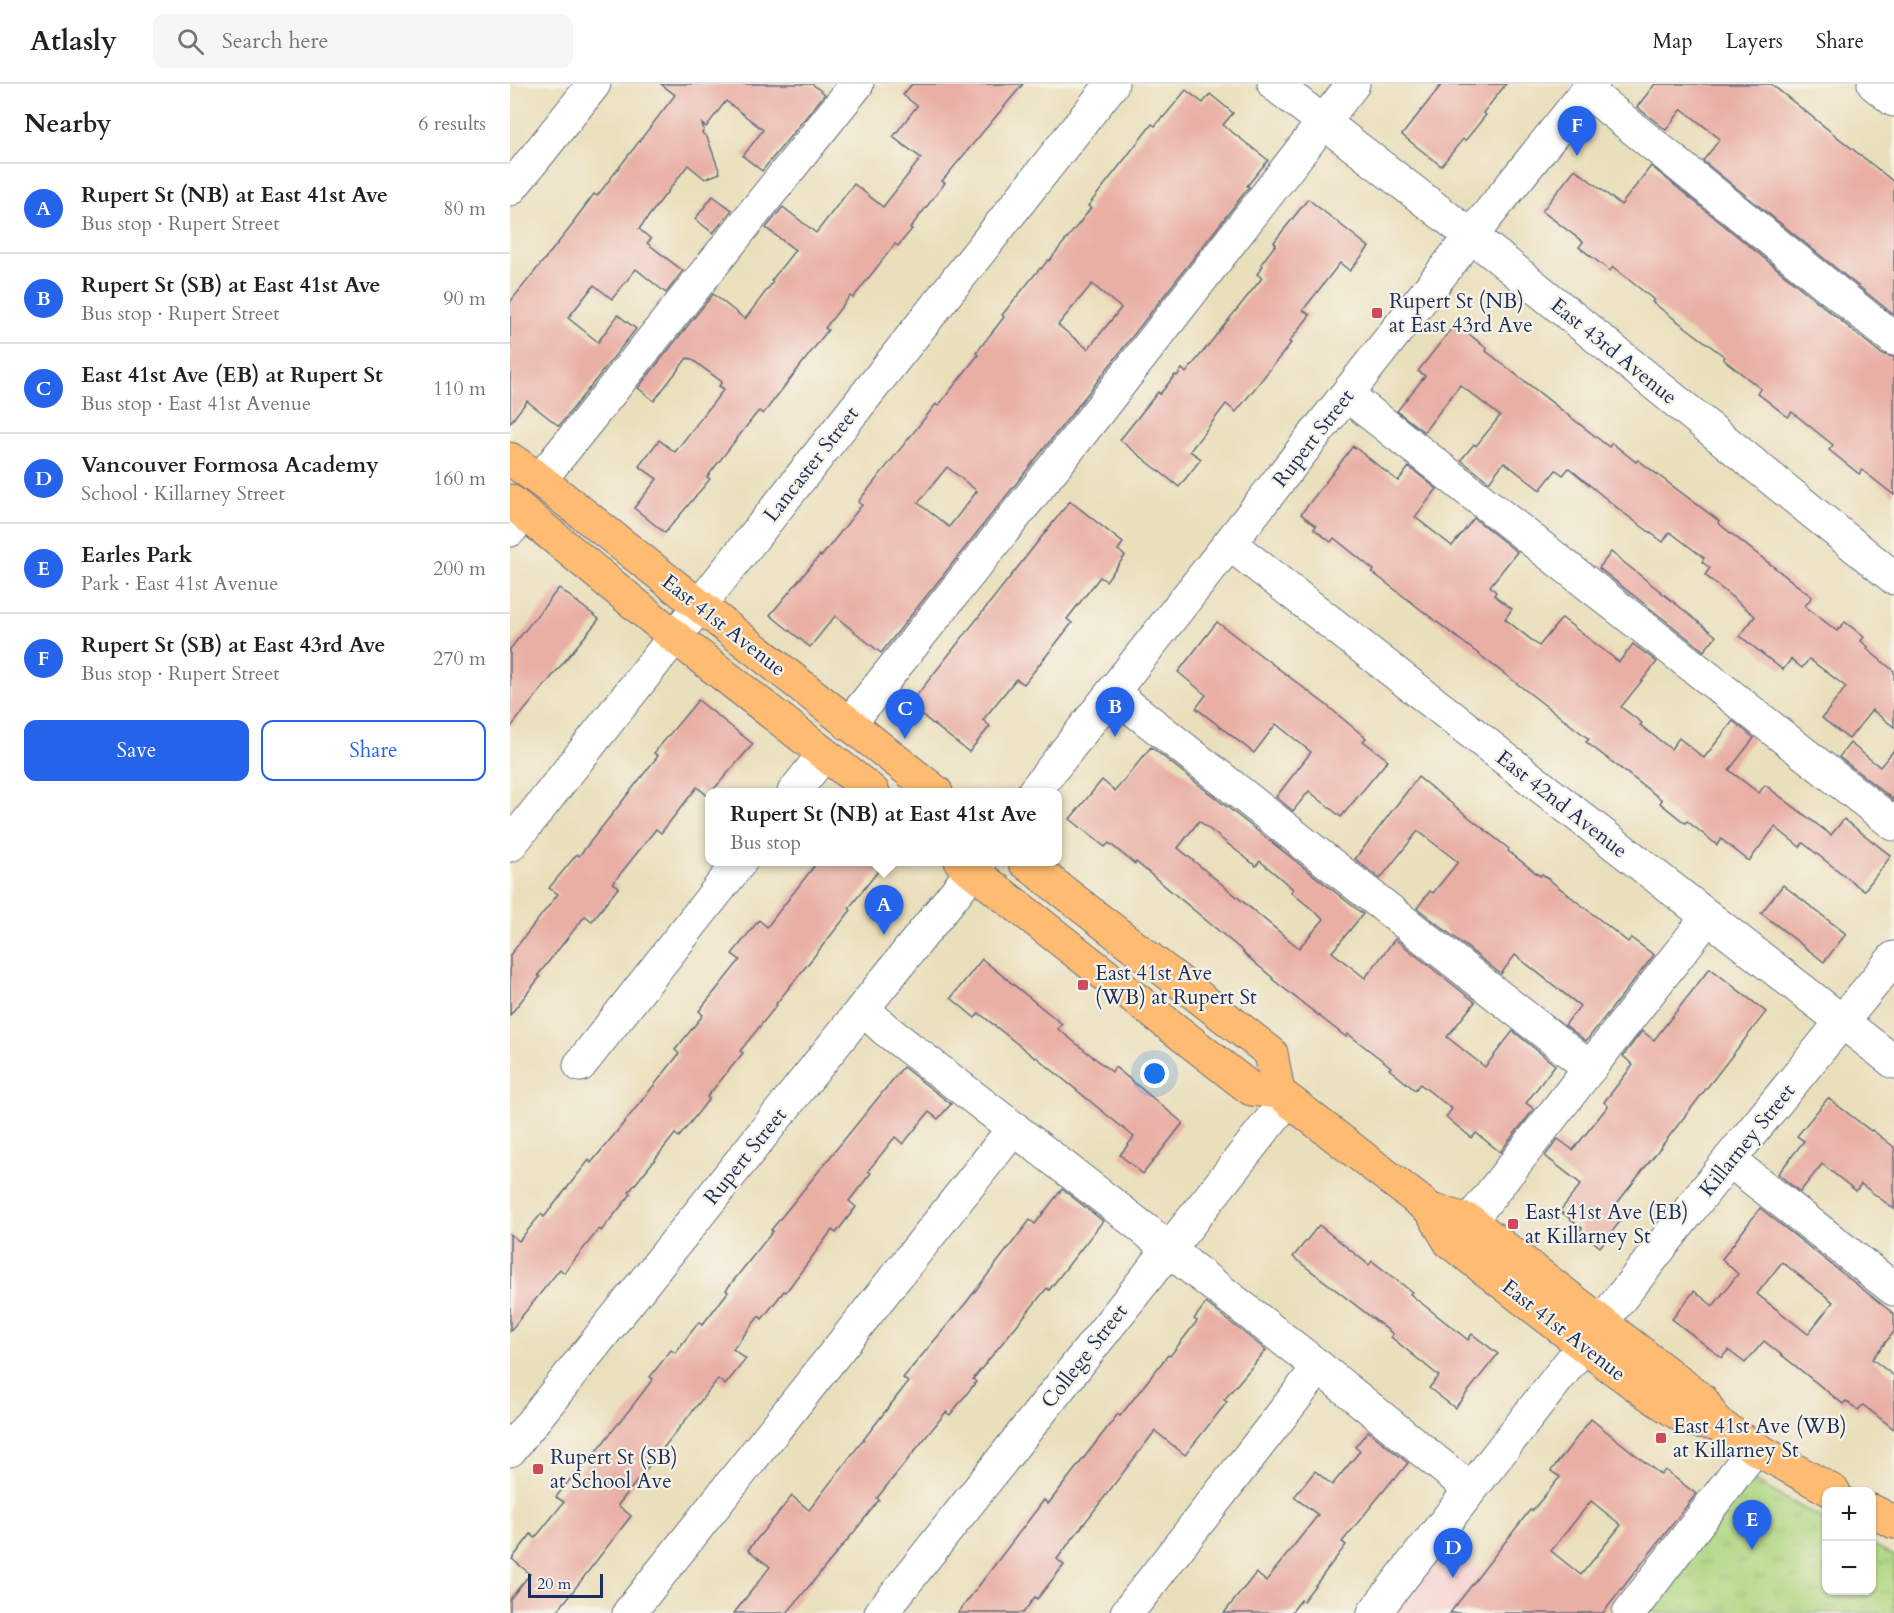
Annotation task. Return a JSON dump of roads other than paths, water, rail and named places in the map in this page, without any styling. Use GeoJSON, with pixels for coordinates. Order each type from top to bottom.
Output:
{"type":"FeatureCollection","features":[{"type":"Feature","properties":{"kind":"main road","name":"East 41st Avenue"},"geometry":{"type":"LineString","coordinates":[[510,459],[540,480],[931,788]]}},
{"type":"Feature","properties":{"kind":"main road","name":"East 41st Avenue"},"geometry":{"type":"LineString","coordinates":[[515,514],[868,788]]}},
{"type":"Feature","properties":{"kind":"main road","name":"East 41st Avenue"},"geometry":{"type":"LineString","coordinates":[[972,866],[1251,1089],[1282,1096],[1431,1210],[1470,1221],[1592,1334],[1647,1393],[1688,1420],[1716,1423],[1755,1448],[1827,1487]]}},
{"type":"Feature","properties":{"kind":"main road"},"geometry":{"type":"LineString","coordinates":[[1031,866],[1271,1053],[1282,1096]]}},
{"type":"Feature","properties":{"kind":"main road","name":"East 41st Avenue"},"geometry":{"type":"LineString","coordinates":[[1431,1210],[1450,1242],[1592,1334]]}},
{"type":"Feature","properties":{"kind":"main road"},"geometry":{"type":"LineString","coordinates":[[1876,1513],[1894,1522]]}},
{"type":"Feature","properties":{"kind":"street"},"geometry":{"type":"LineString","coordinates":[[510,189],[594,84]]}},
{"type":"Feature","properties":{"kind":"street"},"geometry":{"type":"LineString","coordinates":[[540,480],[858,84]]}},
{"type":"Feature","properties":{"kind":"street","name":"Lancaster Street"},"geometry":{"type":"LineString","coordinates":[[510,845],[1112,84]]}},
{"type":"Feature","properties":{"kind":"street","name":"East 43rd Avenue"},"geometry":{"type":"LineString","coordinates":[[1274,84],[1471,236],[1894,578]]}},
{"type":"Feature","properties":{"kind":"street"},"geometry":{"type":"LineString","coordinates":[[849,724],[1089,423],[1353,84]]}},
{"type":"Feature","properties":{"kind":"street"},"geometry":{"type":"LineString","coordinates":[[1874,84],[1894,99]]}},
{"type":"Feature","properties":{"kind":"street"},"geometry":{"type":"LineString","coordinates":[[1590,88],[1894,339]]}},
{"type":"Feature","properties":{"kind":"street","name":"Rupert Street"},"geometry":{"type":"LineString","coordinates":[[1037,788],[1590,88]]}},
{"type":"Feature","properties":{"kind":"street"},"geometry":{"type":"LineString","coordinates":[[1347,395],[1894,824]]}},
{"type":"Feature","properties":{"kind":"street","name":"East 42nd Avenue"},"geometry":{"type":"LineString","coordinates":[[1230,544],[1894,1062]]}},
{"type":"Feature","properties":{"kind":"street"},"geometry":{"type":"LineString","coordinates":[[1113,693],[1590,1068]]}},
{"type":"Feature","properties":{"kind":"street"},"geometry":{"type":"LineString","coordinates":[[797,788],[824,754]]}},
{"type":"Feature","properties":{"kind":"street"},"geometry":{"type":"LineString","coordinates":[[580,1065],[736,866]]}},
{"type":"Feature","properties":{"kind":"street","name":"Rupert Street"},"geometry":{"type":"LineString","coordinates":[[510,1450],[863,1009],[970,866]]}},
{"type":"Feature","properties":{"kind":"street"},"geometry":{"type":"LineString","coordinates":[[1470,1221],[1707,918]]}},
{"type":"Feature","properties":{"kind":"street","name":"Killarney Street"},"geometry":{"type":"LineString","coordinates":[[1374,1613],[1729,1160],[1894,958]]}},
{"type":"Feature","properties":{"kind":"street"},"geometry":{"type":"LineString","coordinates":[[863,1009],[886,1030],[1319,1366],[1470,1489]]}},
{"type":"Feature","properties":{"kind":"street","name":"College Street"},"geometry":{"type":"LineString","coordinates":[[881,1613],[1169,1249],[1282,1096]]}},
{"type":"Feature","properties":{"kind":"street"},"geometry":{"type":"LineString","coordinates":[[629,1613],[1014,1128]]}},
{"type":"Feature","properties":{"kind":"street"},"geometry":{"type":"LineString","coordinates":[[1729,1160],[1894,1289]]}},
{"type":"Feature","properties":{"kind":"street"},"geometry":{"type":"LineString","coordinates":[[1127,1613],[1319,1366]]}},
{"type":"Feature","properties":{"kind":"street"},"geometry":{"type":"LineString","coordinates":[[1629,1613],[1755,1448]]}},
{"type":"Feature","properties":{"kind":"place","name":"Rupert St (SB) at East 43rd Ave"},"geometry":{"type":"Point","coordinates":[1577,156]}},
{"type":"Feature","properties":{"kind":"place","name":"Rupert St (NB) at East 43rd Ave"},"geometry":{"type":"Point","coordinates":[1377,313]}},
{"type":"Feature","properties":{"kind":"place","name":"Rupert St (SB) at East 41st Ave"},"geometry":{"type":"Point","coordinates":[1115,737]}},
{"type":"Feature","properties":{"kind":"place","name":"East 41st Ave (EB) at Rupert St"},"geometry":{"type":"Point","coordinates":[905,739]}},
{"type":"Feature","properties":{"kind":"place","name":"Rupert St (NB) at East 41st Ave"},"geometry":{"type":"Point","coordinates":[884,935]}},
{"type":"Feature","properties":{"kind":"place","name":"East 41st Ave (WB) at Rupert St"},"geometry":{"type":"Point","coordinates":[1083,985]}},
{"type":"Feature","properties":{"kind":"place","name":"East 41st Ave (EB) at Killarney St"},"geometry":{"type":"Point","coordinates":[1513,1224]}},
{"type":"Feature","properties":{"kind":"place","name":"East 41st Ave (WB) at Killarney St"},"geometry":{"type":"Point","coordinates":[1661,1438]}},
{"type":"Feature","properties":{"kind":"place","name":"Rupert St (SB) at School Ave"},"geometry":{"type":"Point","coordinates":[538,1469]}},
{"type":"Feature","properties":{"kind":"place","name":"Earles Park"},"geometry":{"type":"Point","coordinates":[1752,1550]}},
{"type":"Feature","properties":{"kind":"place","name":"Vancouver Formosa Academy"},"geometry":{"type":"Point","coordinates":[1453,1578]}}]}
